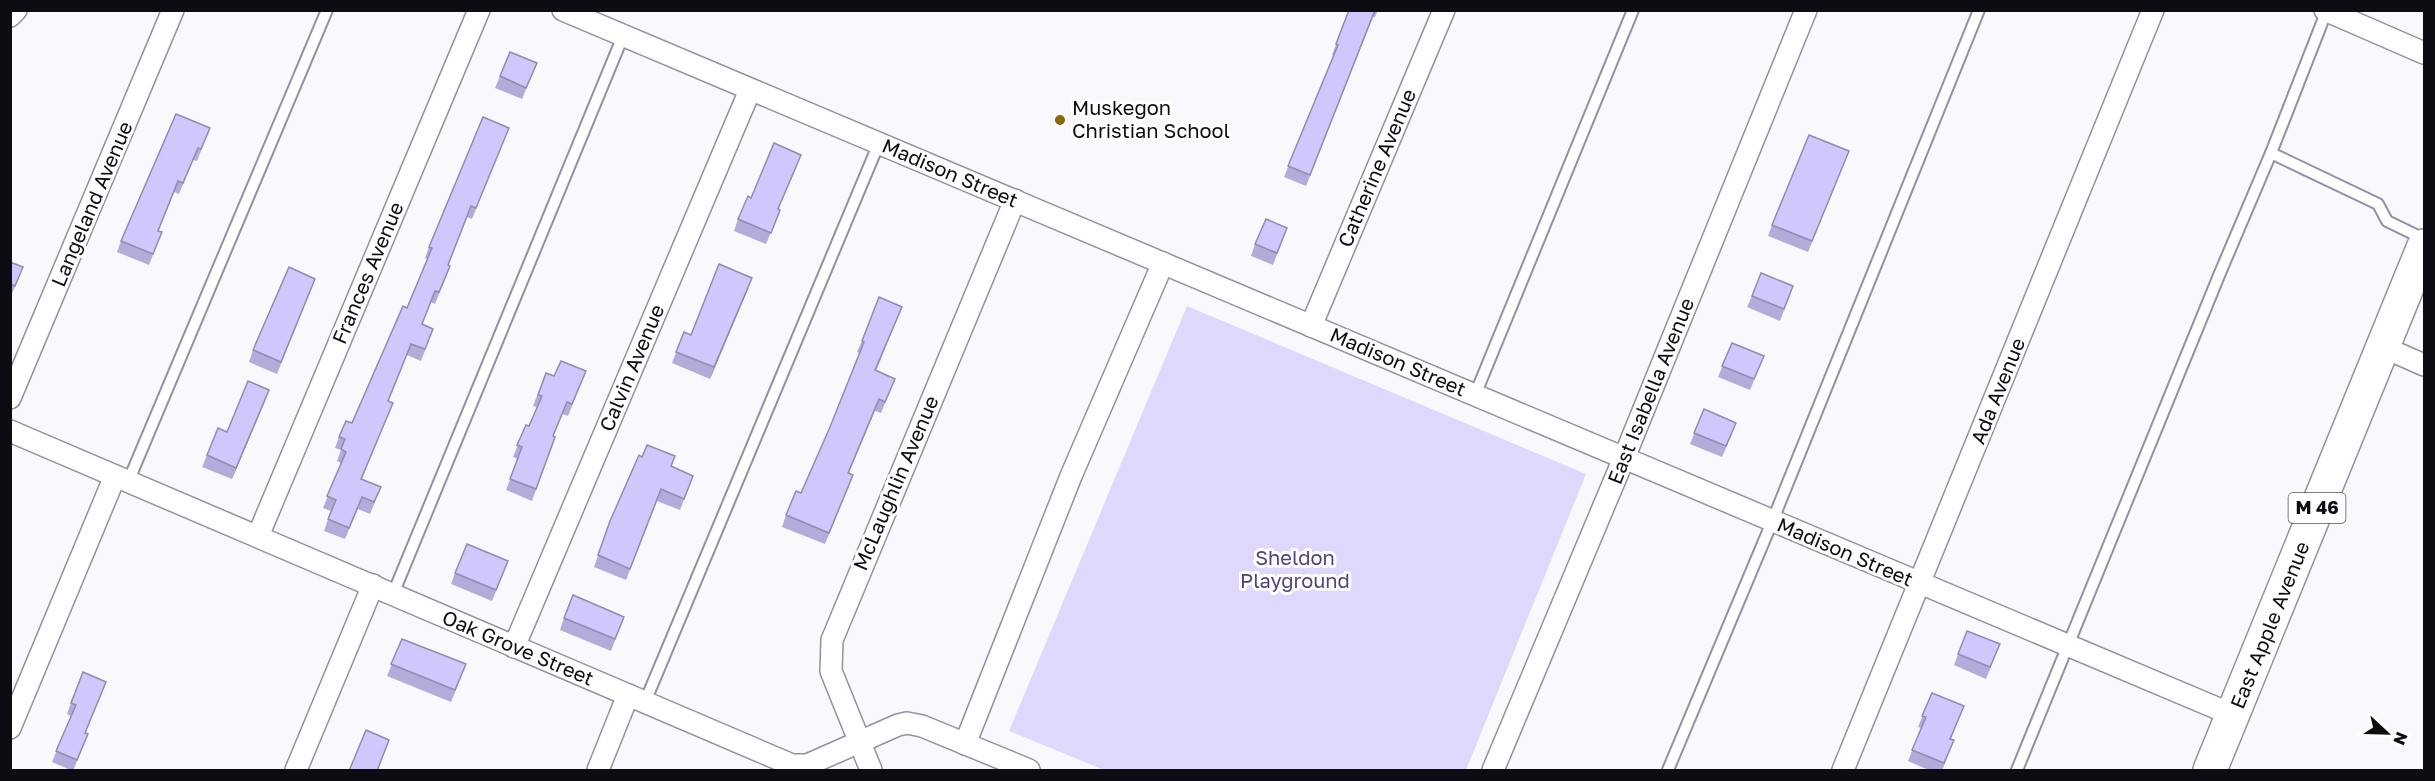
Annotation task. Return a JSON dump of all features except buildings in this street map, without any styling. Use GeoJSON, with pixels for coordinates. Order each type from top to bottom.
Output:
{"type":"FeatureCollection","features":[{"type":"Feature","properties":{"kind":"main road","name":"East Apple Avenue"},"geometry":{"type":"LineString","coordinates":[[2210,771],[2424,246]]}},
{"type":"Feature","properties":{"kind":"street"},"geometry":{"type":"LineString","coordinates":[[10,16],[16,10]]}},
{"type":"Feature","properties":{"kind":"street","name":"Langeland Avenue"},"geometry":{"type":"LineString","coordinates":[[10,398],[173,10]]}},
{"type":"Feature","properties":{"kind":"street","name":"Frances Avenue"},"geometry":{"type":"LineString","coordinates":[[258,536],[479,10]]}},
{"type":"Feature","properties":{"kind":"street","name":"Madison Street"},"geometry":{"type":"LineString","coordinates":[[563,10],[2233,715]]}},
{"type":"Feature","properties":{"kind":"street","name":"Catherine Avenue"},"geometry":{"type":"LineString","coordinates":[[1311,326],[1444,10]]}},
{"type":"Feature","properties":{"kind":"street","name":"East Isabella Avenue"},"geometry":{"type":"LineString","coordinates":[[1493,771],[1624,458],[1806,10]]}},
{"type":"Feature","properties":{"kind":"street","name":"Ada Avenue"},"geometry":{"type":"LineString","coordinates":[[1843,771],[2154,10]]}},
{"type":"Feature","properties":{"kind":"street"},"geometry":{"type":"LineString","coordinates":[[2326,11],[2424,53]]}},
{"type":"Feature","properties":{"kind":"street","name":"Calvin Avenue"},"geometry":{"type":"LineString","coordinates":[[514,647],[750,90]]}},
{"type":"Feature","properties":{"kind":"street","name":"McLaughlin Avenue"},"geometry":{"type":"LineString","coordinates":[[871,771],[831,671],[832,640],[1015,200]]}},
{"type":"Feature","properties":{"kind":"street"},"geometry":{"type":"LineString","coordinates":[[965,744],[1071,476],[1163,263]]}},
{"type":"Feature","properties":{"kind":"street"},"geometry":{"type":"LineString","coordinates":[[2383,347],[2424,364]]}},
{"type":"Feature","properties":{"kind":"street","name":"Oak Grove Street"},"geometry":{"type":"LineString","coordinates":[[10,431],[792,765],[807,765],[907,723],[922,726],[1029,771]]}},
{"type":"Feature","properties":{"kind":"street"},"geometry":{"type":"LineString","coordinates":[[10,728],[121,479]]}},
{"type":"Feature","properties":{"kind":"street"},"geometry":{"type":"LineString","coordinates":[[296,771],[373,585]]}},
{"type":"Feature","properties":{"kind":"street"},"geometry":{"type":"LineString","coordinates":[[597,771],[637,698]]}},
{"type":"Feature","properties":{"kind":"lane"},"geometry":{"type":"LineString","coordinates":[[121,479],[327,10]]}},
{"type":"Feature","properties":{"kind":"lane"},"geometry":{"type":"LineString","coordinates":[[1475,395],[1633,10]]}},
{"type":"Feature","properties":{"kind":"lane"},"geometry":{"type":"LineString","coordinates":[[1668,771],[1772,522],[1979,10]]}},
{"type":"Feature","properties":{"kind":"lane"},"geometry":{"type":"LineString","coordinates":[[2017,771],[2271,153],[2326,11]]}},
{"type":"Feature","properties":{"kind":"lane"},"geometry":{"type":"LineString","coordinates":[[393,594],[623,36]]}},
{"type":"Feature","properties":{"kind":"lane"},"geometry":{"type":"LineString","coordinates":[[637,698],[879,144]]}},
{"type":"Feature","properties":{"kind":"lane"},"geometry":{"type":"LineString","coordinates":[[2271,153],[2378,204],[2386,221],[2424,239]]}},
{"type":"Feature","properties":{"kind":"green space","name":"Sheldon Playground"},"geometry":{"type":"Polygon","coordinates":[[[1187,306],[1586,474],[1466,770],[1104,770],[1009,731],[1187,306]]]}},
{"type":"Feature","properties":{"kind":"place","name":"Muskegon Christian School"},"geometry":{"type":"Point","coordinates":[1060,120]}}]}
